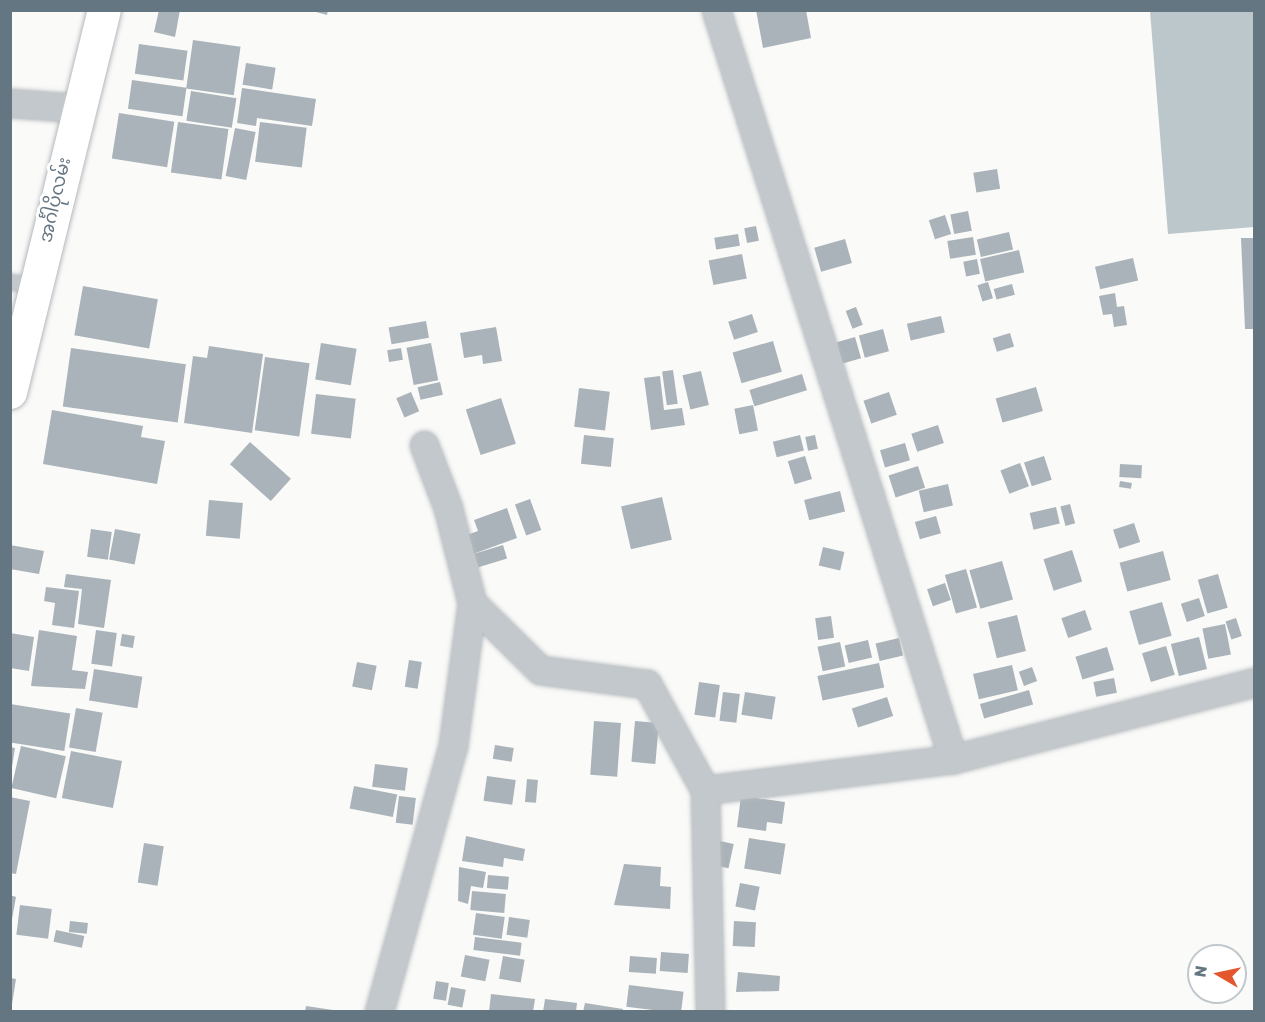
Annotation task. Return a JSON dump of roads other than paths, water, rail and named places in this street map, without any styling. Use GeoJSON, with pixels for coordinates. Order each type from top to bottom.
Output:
{"type":"FeatureCollection","features":[{"type":"Feature","properties":{"kind":"main road","name":"အင်္ဂါပိုလမ်း"},"geometry":{"type":"LineString","coordinates":[[10,392],[23,284],[77,108],[104,10]]}},
{"type":"Feature","properties":{"kind":"street"},"geometry":{"type":"LineString","coordinates":[[716,10],[953,759]]}},
{"type":"Feature","properties":{"kind":"street"},"geometry":{"type":"LineString","coordinates":[[10,103],[77,108]]}},
{"type":"Feature","properties":{"kind":"street"},"geometry":{"type":"LineString","coordinates":[[378,1011],[453,745],[472,603],[448,508],[424,445]]}},
{"type":"Feature","properties":{"kind":"street"},"geometry":{"type":"LineString","coordinates":[[472,603],[540,670],[647,684],[705,790],[710,1011]]}},
{"type":"Feature","properties":{"kind":"street"},"geometry":{"type":"LineString","coordinates":[[705,790],[953,759],[1254,682]]}}]}
